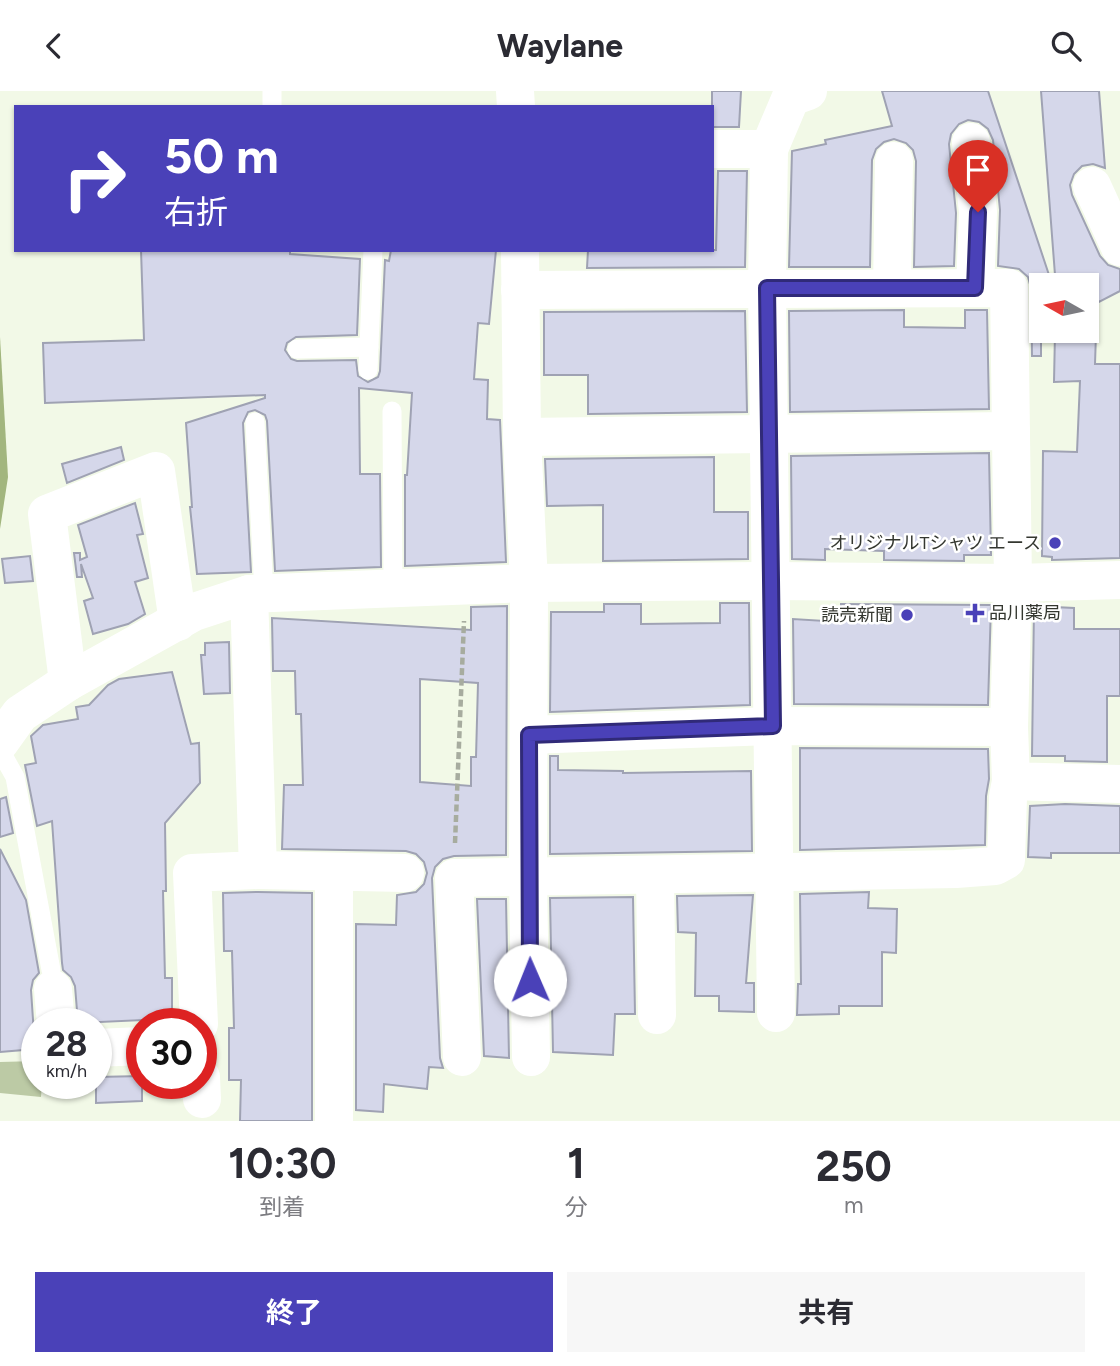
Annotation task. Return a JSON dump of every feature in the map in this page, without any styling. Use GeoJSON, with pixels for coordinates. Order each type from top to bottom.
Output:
{"type":"FeatureCollection","features":[{"type":"Feature","properties":{"kind":"street"},"geometry":{"type":"LineString","coordinates":[[776,1013],[767,288],[769,149],[791,97],[808,91]]}},
{"type":"Feature","properties":{"kind":"street"},"geometry":{"type":"LineString","coordinates":[[971,142],[978,212],[975,288]]}},
{"type":"Feature","properties":{"kind":"street"},"geometry":{"type":"LineString","coordinates":[[714,149],[769,149]]}},
{"type":"Feature","properties":{"kind":"street"},"geometry":{"type":"LineString","coordinates":[[892,288],[894,161]]}},
{"type":"Feature","properties":{"kind":"street"},"geometry":{"type":"LineString","coordinates":[[1092,186],[1120,247]]}},
{"type":"Feature","properties":{"kind":"street"},"geometry":{"type":"LineString","coordinates":[[520,252],[522,437],[529,583],[528,878],[531,1057]]}},
{"type":"Feature","properties":{"kind":"street"},"geometry":{"type":"LineString","coordinates":[[462,1057],[454,878],[956,869],[995,866],[1006,860],[1011,781],[1009,727],[1013,583],[1009,288],[520,290]]}},
{"type":"Feature","properties":{"kind":"street"},"geometry":{"type":"LineString","coordinates":[[522,437],[1011,431]]}},
{"type":"Feature","properties":{"kind":"street"},"geometry":{"type":"LineString","coordinates":[[68,682],[47,514],[156,471],[178,621]]}},
{"type":"Feature","properties":{"kind":"street"},"geometry":{"type":"LineString","coordinates":[[0,742],[20,714],[68,682],[194,612],[257,593],[529,583],[1013,583],[1120,580]]}},
{"type":"Feature","properties":{"kind":"street"},"geometry":{"type":"LineString","coordinates":[[257,593],[258,870]]}},
{"type":"Feature","properties":{"kind":"street"},"geometry":{"type":"LineString","coordinates":[[529,735],[773,726],[1009,727]]}},
{"type":"Feature","properties":{"kind":"street"},"geometry":{"type":"LineString","coordinates":[[1011,781],[1120,784]]}},
{"type":"Feature","properties":{"kind":"street"},"geometry":{"type":"LineString","coordinates":[[198,1008],[192,873],[258,870],[405,873]]}},
{"type":"Feature","properties":{"kind":"street"},"geometry":{"type":"LineString","coordinates":[[334,872],[334,1120]]}},
{"type":"Feature","properties":{"kind":"street"},"geometry":{"type":"LineString","coordinates":[[655,875],[657,1015]]}},
{"type":"Feature","properties":{"kind":"lane"},"geometry":{"type":"LineString","coordinates":[[368,370],[373,252]]}},
{"type":"Feature","properties":{"kind":"lane"},"geometry":{"type":"LineString","coordinates":[[297,349],[369,347]]}},
{"type":"Feature","properties":{"kind":"lane"},"geometry":{"type":"LineString","coordinates":[[392,411],[393,588]]}},
{"type":"Feature","properties":{"kind":"lane"},"geometry":{"type":"LineString","coordinates":[[256,422],[257,593]]}},
{"type":"Feature","properties":{"kind":"lane"},"geometry":{"type":"LineString","coordinates":[[0,750],[15,777],[53,994]]}},
{"type":"Feature","properties":{"kind":"path"},"geometry":{"type":"LineString","coordinates":[[454,878],[458,727],[466,585]]}},
{"type":"Feature","properties":{"kind":"shaded area"},"geometry":{"type":"Polygon","coordinates":[[[0,337],[8,477],[0,529],[0,337]]]}},
{"type":"Feature","properties":{"kind":"shaded area"},"geometry":{"type":"Polygon","coordinates":[[[21,1061],[21,1095],[0,1093],[0,1062],[21,1061]]]}},
{"type":"Feature","properties":{"kind":"building"},"geometry":{"type":"Polygon","coordinates":[[[712,91],[741,91],[739,127],[714,127],[712,91]]]}},
{"type":"Feature","properties":{"kind":"building"},"geometry":{"type":"Polygon","coordinates":[[[882,91],[988,91],[1048,273],[1029,273],[1029,281],[1019,269],[998,266],[1000,210],[993,140],[988,129],[979,122],[968,120],[959,124],[951,134],[949,144],[956,213],[954,266],[914,267],[916,161],[913,150],[906,143],[894,139],[884,142],[876,149],[872,160],[870,267],[789,267],[792,151],[826,144],[825,140],[892,126],[882,91]]]}},
{"type":"Feature","properties":{"kind":"building"},"geometry":{"type":"Polygon","coordinates":[[[1041,91],[1099,91],[1105,168],[1093,164],[1082,166],[1074,174],[1070,185],[1100,256],[1108,265],[1120,269],[1120,291],[1099,302],[1099,273],[1055,273],[1041,91]]]}},
{"type":"Feature","properties":{"kind":"building"},"geometry":{"type":"Polygon","coordinates":[[[718,171],[747,171],[745,267],[587,268],[588,252],[716,250],[718,171]]]}},
{"type":"Feature","properties":{"kind":"building"},"geometry":{"type":"Polygon","coordinates":[[[141,252],[290,252],[360,259],[357,335],[296,337],[287,343],[285,350],[291,359],[297,361],[356,360],[358,376],[368,382],[378,377],[380,371],[385,260],[389,261],[391,252],[496,252],[489,324],[478,323],[474,379],[488,380],[487,419],[500,420],[506,562],[405,566],[405,475],[412,393],[359,388],[360,474],[380,474],[381,567],[275,571],[267,421],[265,415],[255,410],[248,412],[243,423],[251,572],[197,574],[190,507],[186,423],[265,398],[265,395],[45,403],[43,343],[144,340],[141,252]]]}},
{"type":"Feature","properties":{"kind":"building"},"geometry":{"type":"Polygon","coordinates":[[[904,310],[904,327],[965,328],[965,310],[987,310],[989,409],[790,412],[789,311],[904,310]]]}},
{"type":"Feature","properties":{"kind":"building"},"geometry":{"type":"Polygon","coordinates":[[[745,311],[747,412],[588,414],[588,375],[544,375],[544,312],[745,311]]]}},
{"type":"Feature","properties":{"kind":"building"},"geometry":{"type":"Polygon","coordinates":[[[1032,343],[1041,343],[1041,356],[1032,356],[1032,343]]]}},
{"type":"Feature","properties":{"kind":"building"},"geometry":{"type":"Polygon","coordinates":[[[1055,343],[1096,343],[1095,364],[1120,364],[1120,558],[1052,560],[1052,557],[1042,556],[1043,451],[1077,452],[1080,381],[1054,382],[1055,343]]]}},
{"type":"Feature","properties":{"kind":"building"},"geometry":{"type":"Polygon","coordinates":[[[121,447],[124,460],[67,483],[62,464],[121,447]]]}},
{"type":"Feature","properties":{"kind":"building"},"geometry":{"type":"Polygon","coordinates":[[[989,453],[991,555],[964,555],[964,561],[884,560],[884,551],[825,549],[825,560],[792,559],[791,456],[989,453]]]}},
{"type":"Feature","properties":{"kind":"building"},"geometry":{"type":"Polygon","coordinates":[[[714,457],[714,512],[748,512],[748,559],[603,561],[603,505],[547,506],[545,459],[714,457]]]}},
{"type":"Feature","properties":{"kind":"building"},"geometry":{"type":"Polygon","coordinates":[[[135,503],[143,534],[137,535],[148,578],[135,582],[145,614],[128,624],[93,634],[84,601],[93,598],[81,564],[82,577],[77,577],[74,553],[80,553],[80,560],[87,557],[78,525],[135,503]]]}},
{"type":"Feature","properties":{"kind":"building"},"geometry":{"type":"Polygon","coordinates":[[[30,556],[33,581],[5,583],[2,559],[30,556]]]}},
{"type":"Feature","properties":{"kind":"building"},"geometry":{"type":"Polygon","coordinates":[[[720,603],[749,603],[750,705],[550,712],[551,612],[604,612],[604,604],[641,604],[641,624],[720,623],[720,603]]]}},
{"type":"Feature","properties":{"kind":"building"},"geometry":{"type":"Polygon","coordinates":[[[841,604],[991,605],[988,705],[794,704],[793,619],[841,622],[841,604]]]}},
{"type":"Feature","properties":{"kind":"building"},"geometry":{"type":"Polygon","coordinates":[[[507,606],[506,855],[454,856],[443,859],[435,867],[432,878],[440,1058],[443,1068],[429,1067],[427,1089],[384,1084],[383,1112],[356,1110],[356,924],[396,925],[397,895],[416,892],[424,884],[427,873],[424,862],[416,854],[406,851],[282,849],[284,785],[303,785],[301,714],[296,714],[295,671],[273,671],[272,618],[471,630],[471,607],[507,606]],[[420,679],[420,782],[471,786],[471,757],[476,757],[478,683],[420,679]]]}},
{"type":"Feature","properties":{"kind":"building"},"geometry":{"type":"Polygon","coordinates":[[[1034,606],[1074,608],[1074,629],[1120,629],[1120,696],[1107,696],[1107,762],[1065,761],[1065,756],[1032,756],[1034,606]]]}},
{"type":"Feature","properties":{"kind":"building"},"geometry":{"type":"Polygon","coordinates":[[[229,642],[230,693],[204,694],[201,655],[205,655],[205,643],[229,642]]]}},
{"type":"Feature","properties":{"kind":"building"},"geometry":{"type":"Polygon","coordinates":[[[172,672],[191,744],[199,743],[200,783],[165,823],[165,978],[172,978],[172,1008],[126,1008],[126,1021],[112,1021],[112,1008],[77,1008],[75,986],[71,977],[63,970],[52,821],[37,826],[25,765],[36,763],[31,736],[43,725],[78,719],[76,707],[89,705],[108,685],[119,679],[172,672]]]}},
{"type":"Feature","properties":{"kind":"building"},"geometry":{"type":"Polygon","coordinates":[[[800,748],[988,749],[985,845],[800,850],[800,748]]]}},
{"type":"Feature","properties":{"kind":"building"},"geometry":{"type":"Polygon","coordinates":[[[550,756],[558,756],[558,770],[623,773],[751,771],[752,851],[550,854],[550,756]]]}},
{"type":"Feature","properties":{"kind":"building"},"geometry":{"type":"Polygon","coordinates":[[[6,797],[13,833],[0,837],[0,799],[6,797]]]}},
{"type":"Feature","properties":{"kind":"building"},"geometry":{"type":"Polygon","coordinates":[[[1030,806],[1120,806],[1120,853],[1051,853],[1051,858],[1028,857],[1030,806]]]}},
{"type":"Feature","properties":{"kind":"building"},"geometry":{"type":"Polygon","coordinates":[[[0,849],[26,900],[39,973],[33,980],[31,990],[32,1008],[21,1008],[21,1050],[0,1052],[0,849]]]}},
{"type":"Feature","properties":{"kind":"building"},"geometry":{"type":"Polygon","coordinates":[[[869,892],[868,908],[897,909],[896,953],[882,952],[882,1006],[839,1006],[839,1014],[797,1015],[798,984],[801,984],[800,894],[869,892]]]}},
{"type":"Feature","properties":{"kind":"building"},"geometry":{"type":"Polygon","coordinates":[[[223,893],[312,893],[312,1121],[240,1121],[241,1080],[229,1080],[229,1028],[234,1028],[232,951],[224,951],[223,893]]]}},
{"type":"Feature","properties":{"kind":"building"},"geometry":{"type":"Polygon","coordinates":[[[753,895],[746,983],[754,983],[754,1012],[719,1011],[719,996],[695,996],[696,933],[678,932],[677,896],[753,895]]]}},
{"type":"Feature","properties":{"kind":"building"},"geometry":{"type":"Polygon","coordinates":[[[633,897],[635,1014],[615,1014],[613,1055],[553,1052],[550,898],[633,897]]]}},
{"type":"Feature","properties":{"kind":"building"},"geometry":{"type":"Polygon","coordinates":[[[477,899],[506,899],[509,1058],[484,1056],[477,899]]]}},
{"type":"Feature","properties":{"kind":"building"},"geometry":{"type":"Polygon","coordinates":[[[126,1076],[126,1099],[142,1101],[96,1103],[96,1099],[112,1099],[112,1077],[126,1076]]]}},
{"type":"Feature","properties":{"kind":"place","name":"オリジナルTシャツ エース"},"geometry":{"type":"Point","coordinates":[1055,543]}},
{"type":"Feature","properties":{"kind":"place","name":"品川薬局"},"geometry":{"type":"Point","coordinates":[975,613]}},
{"type":"Feature","properties":{"kind":"place","name":"読売新聞"},"geometry":{"type":"Point","coordinates":[907,615]}},
{"type":"Feature","properties":{"kind":"route"},"geometry":{"type":"LineString","coordinates":[[530,980],[529,735],[773,726],[767,288],[975,288],[978,212]]}}]}
